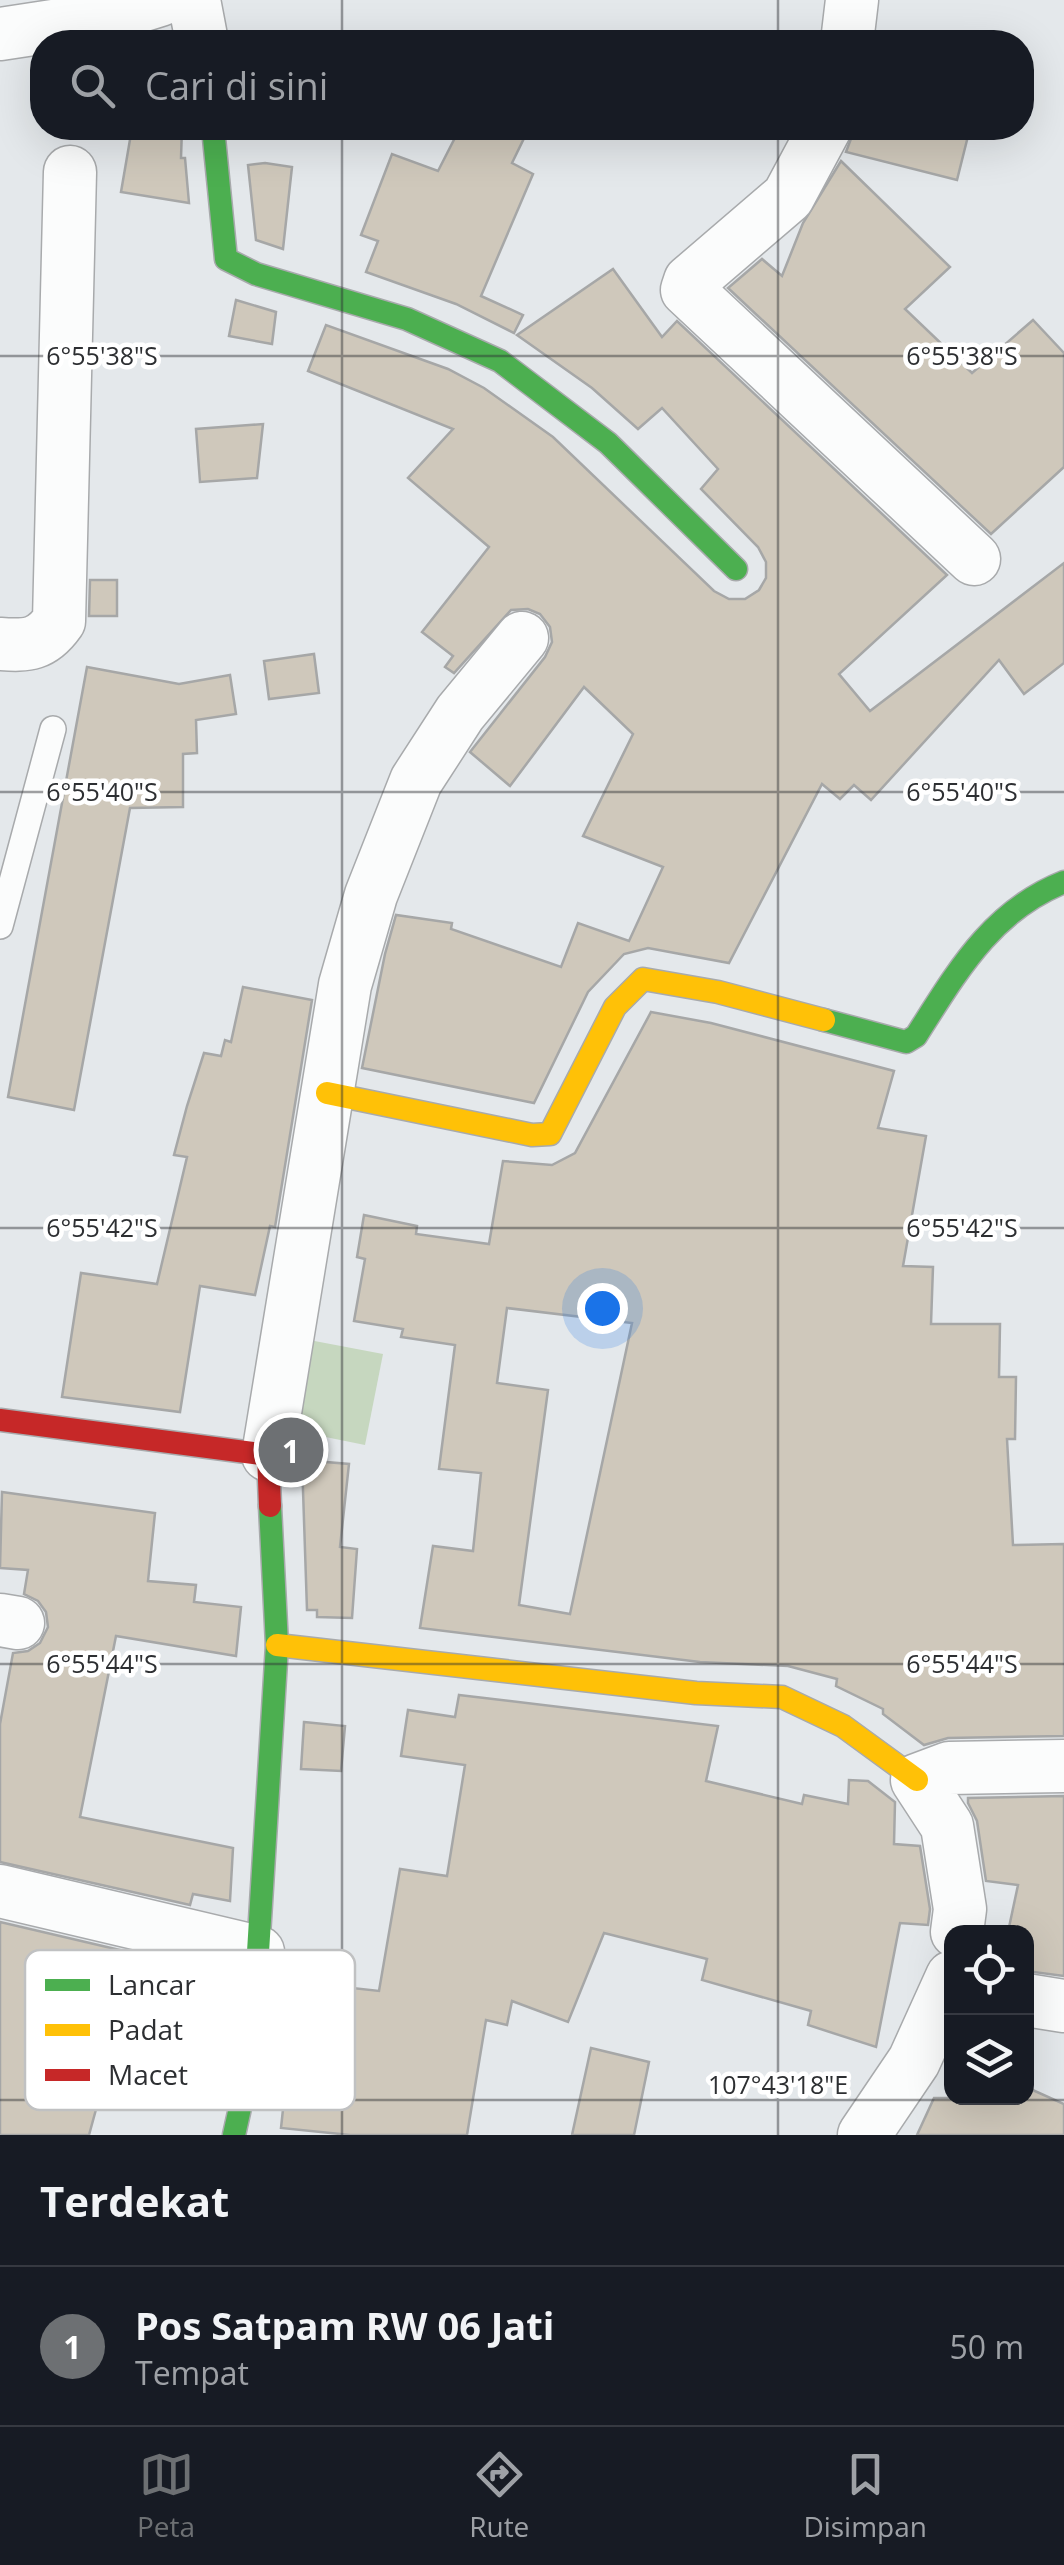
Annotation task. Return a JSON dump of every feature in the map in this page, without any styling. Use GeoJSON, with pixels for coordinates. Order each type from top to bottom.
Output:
{"type":"FeatureCollection","features":[{"type":"Feature","properties":{"kind":"street"},"geometry":{"type":"LineString","coordinates":[[0,34],[100,18],[160,0]]}},
{"type":"Feature","properties":{"kind":"street"},"geometry":{"type":"LineString","coordinates":[[194,0],[200,30]]}},
{"type":"Feature","properties":{"kind":"street"},"geometry":{"type":"LineString","coordinates":[[848,30],[852,0]]}},
{"type":"Feature","properties":{"kind":"street"},"geometry":{"type":"LineString","coordinates":[[213,140],[226,259],[255,274],[312,288],[463,341],[543,392],[641,474],[736,569]]}},
{"type":"Feature","properties":{"kind":"street"},"geometry":{"type":"LineString","coordinates":[[819,140],[788,197],[690,281],[687,290],[974,559]]}},
{"type":"Feature","properties":{"kind":"street"},"geometry":{"type":"LineString","coordinates":[[0,644],[30,646],[48,637],[60,621],[70,172]]}},
{"type":"Feature","properties":{"kind":"street"},"geometry":{"type":"LineString","coordinates":[[258,1950],[278,1646],[268,1455],[345,985],[371,895],[416,782],[460,713],[522,638]]}},
{"type":"Feature","properties":{"kind":"street"},"geometry":{"type":"LineString","coordinates":[[327,1093],[532,1135],[550,1134],[559,1124],[600,1037],[627,992],[643,979],[718,992],[906,1042],[916,1036],[984,933],[1017,904],[1064,882]]}},
{"type":"Feature","properties":{"kind":"street"},"geometry":{"type":"LineString","coordinates":[[0,1420],[268,1455]]}},
{"type":"Feature","properties":{"kind":"street"},"geometry":{"type":"LineString","coordinates":[[278,1646],[560,1672],[703,1694],[748,1690],[791,1700],[832,1718],[916,1780],[947,1826],[960,1909],[958,1925]]}},
{"type":"Feature","properties":{"kind":"street"},"geometry":{"type":"LineString","coordinates":[[916,1780],[949,1768],[1064,1766]]}},
{"type":"Feature","properties":{"kind":"street"},"geometry":{"type":"LineString","coordinates":[[0,1891],[250,1950]]}},
{"type":"Feature","properties":{"kind":"street"},"geometry":{"type":"LineString","coordinates":[[875,2132],[944,2001]]}},
{"type":"Feature","properties":{"kind":"street"},"geometry":{"type":"LineString","coordinates":[[1034,2001],[1064,2006]]}},
{"type":"Feature","properties":{"kind":"street"},"geometry":{"type":"LineString","coordinates":[[234,2135],[240,2110]]}},
{"type":"Feature","properties":{"kind":"lane"},"geometry":{"type":"LineString","coordinates":[[0,926],[53,729]]}},
{"type":"Feature","properties":{"kind":"lane"},"geometry":{"type":"LineString","coordinates":[[0,829],[27,832]]}},
{"type":"Feature","properties":{"kind":"green space"},"geometry":{"type":"Polygon","coordinates":[[[304,1339],[383,1354],[365,1445],[286,1429],[304,1339]]]}},
{"type":"Feature","properties":{"kind":"building"},"geometry":{"type":"Polygon","coordinates":[[[130,140],[182,140],[189,203],[121,192],[130,140]]]}},
{"type":"Feature","properties":{"kind":"building"},"geometry":{"type":"Polygon","coordinates":[[[454,140],[523,140],[512,163],[533,174],[481,296],[523,315],[514,333],[456,304],[366,272],[378,241],[361,235],[392,154],[438,171],[454,140]]]}},
{"type":"Feature","properties":{"kind":"building"},"geometry":{"type":"Polygon","coordinates":[[[850,140],[967,140],[957,180],[846,152],[850,140]]]}},
{"type":"Feature","properties":{"kind":"building"},"geometry":{"type":"Polygon","coordinates":[[[841,161],[950,267],[905,309],[972,373],[1033,320],[1064,353],[1064,467],[991,534],[728,288],[762,259],[782,276],[803,223],[841,161]]]}},
{"type":"Feature","properties":{"kind":"building"},"geometry":{"type":"Polygon","coordinates":[[[248,165],[292,167],[283,249],[256,240],[248,165]]]}},
{"type":"Feature","properties":{"kind":"building"},"geometry":{"type":"Polygon","coordinates":[[[613,269],[662,337],[677,321],[947,575],[839,674],[870,711],[1064,563],[1064,663],[1024,694],[999,660],[871,800],[854,785],[840,799],[822,784],[729,963],[648,948],[624,954],[588,992],[534,1103],[362,1068],[385,954],[396,915],[452,923],[451,929],[561,967],[578,923],[629,941],[663,867],[583,836],[633,734],[584,687],[510,786],[470,752],[545,657],[552,642],[550,627],[540,614],[528,609],[511,610],[454,673],[445,667],[453,656],[422,632],[489,547],[408,478],[453,429],[308,371],[326,325],[448,369],[484,388],[553,437],[714,591],[729,599],[745,599],[759,590],[766,578],[766,562],[758,547],[701,489],[718,469],[662,408],[638,429],[592,388],[517,335],[613,269]]]}},
{"type":"Feature","properties":{"kind":"building"},"geometry":{"type":"Polygon","coordinates":[[[236,300],[276,312],[272,344],[229,336],[236,300]]]}},
{"type":"Feature","properties":{"kind":"building"},"geometry":{"type":"Polygon","coordinates":[[[263,424],[257,478],[200,482],[196,429],[263,424]]]}},
{"type":"Feature","properties":{"kind":"building"},"geometry":{"type":"Polygon","coordinates":[[[90,580],[117,580],[117,616],[89,616],[90,580]]]}},
{"type":"Feature","properties":{"kind":"building"},"geometry":{"type":"Polygon","coordinates":[[[314,654],[319,693],[269,699],[264,661],[314,654]]]}},
{"type":"Feature","properties":{"kind":"building"},"geometry":{"type":"Polygon","coordinates":[[[87,667],[179,684],[230,675],[236,714],[196,720],[197,753],[183,754],[183,807],[130,808],[74,1110],[8,1097],[87,667]]]}},
{"type":"Feature","properties":{"kind":"building"},"geometry":{"type":"Polygon","coordinates":[[[243,987],[312,1000],[275,1227],[270,1226],[255,1295],[200,1286],[180,1412],[62,1397],[81,1273],[157,1284],[187,1157],[174,1155],[187,1106],[204,1053],[221,1056],[225,1040],[231,1042],[243,987]]]}},
{"type":"Feature","properties":{"kind":"building"},"geometry":{"type":"Polygon","coordinates":[[[651,1012],[711,1023],[894,1071],[878,1128],[926,1136],[903,1266],[933,1267],[931,1324],[1000,1324],[999,1377],[1016,1377],[1015,1439],[1007,1439],[1013,1545],[1064,1544],[1064,1736],[948,1738],[924,1745],[883,1714],[883,1709],[836,1686],[837,1679],[788,1666],[700,1662],[420,1628],[433,1546],[473,1551],[481,1473],[439,1469],[455,1345],[401,1337],[403,1329],[354,1321],[365,1259],[357,1257],[364,1215],[417,1226],[416,1234],[489,1244],[503,1161],[552,1165],[575,1153],[651,1012]],[[507,1308],[497,1383],[548,1390],[519,1605],[570,1614],[632,1323],[507,1308]]]}},
{"type":"Feature","properties":{"kind":"building"},"geometry":{"type":"Polygon","coordinates":[[[302,1460],[349,1464],[340,1547],[357,1549],[352,1618],[317,1617],[317,1610],[307,1610],[302,1460]]]}},
{"type":"Feature","properties":{"kind":"building"},"geometry":{"type":"Polygon","coordinates":[[[2,1492],[155,1513],[148,1581],[196,1585],[194,1602],[241,1607],[236,1656],[116,1636],[80,1817],[233,1848],[230,1901],[193,1894],[190,1905],[0,1862],[0,1724],[13,1653],[28,1651],[40,1643],[48,1627],[46,1612],[38,1601],[24,1594],[28,1570],[0,1568],[2,1492]]]}},
{"type":"Feature","properties":{"kind":"building"},"geometry":{"type":"Polygon","coordinates":[[[459,1695],[718,1726],[706,1781],[802,1804],[804,1795],[848,1804],[849,1780],[868,1781],[895,1802],[894,1844],[920,1846],[930,1909],[928,1925],[900,1923],[876,2047],[808,2025],[811,2011],[702,1980],[707,1959],[604,1933],[568,2022],[512,2001],[507,2025],[486,2020],[467,2135],[350,2135],[281,2128],[283,2110],[355,2110],[355,1988],[379,1991],[400,1869],[447,1876],[465,1765],[401,1756],[408,1710],[455,1717],[459,1695]]]}},
{"type":"Feature","properties":{"kind":"building"},"geometry":{"type":"Polygon","coordinates":[[[304,1722],[345,1726],[341,1771],[301,1769],[304,1722]]]}},
{"type":"Feature","properties":{"kind":"building"},"geometry":{"type":"Polygon","coordinates":[[[1064,1796],[1064,1976],[1034,1972],[1034,1925],[1009,1925],[1018,1885],[986,1881],[977,1821],[968,1798],[1064,1796]]]}},
{"type":"Feature","properties":{"kind":"building"},"geometry":{"type":"Polygon","coordinates":[[[0,1922],[120,1950],[25,1950],[25,2110],[96,2110],[89,2135],[0,2135],[0,1922]]]}},
{"type":"Feature","properties":{"kind":"building"},"geometry":{"type":"Polygon","coordinates":[[[591,2048],[649,2062],[634,2135],[572,2135],[591,2048]]]}},
{"type":"Feature","properties":{"kind":"building"},"geometry":{"type":"Polygon","coordinates":[[[1034,2091],[1064,2104],[1064,2135],[917,2135],[934,2098],[944,2098],[944,2105],[1034,2105],[1034,2091]]]}},
{"type":"Feature","properties":{"kind":"traffic: fast"},"geometry":{"type":"LineString","coordinates":[[214,140],[226,259],[256,274],[407,319],[500,361],[608,443],[736,569]]}},
{"type":"Feature","properties":{"kind":"traffic: fast"},"geometry":{"type":"LineString","coordinates":[[824,1020],[906,1042],[916,1036],[962,967],[996,927],[1038,894],[1064,882]]}},
{"type":"Feature","properties":{"kind":"traffic: fast"},"geometry":{"type":"LineString","coordinates":[[258,1950],[277,1645],[270,1506]]}},
{"type":"Feature","properties":{"kind":"traffic: fast"},"geometry":{"type":"LineString","coordinates":[[234,2135],[240,2110]]}},
{"type":"Feature","properties":{"kind":"traffic: slow"},"geometry":{"type":"LineString","coordinates":[[327,1093],[532,1135],[550,1134],[615,1007],[643,979],[718,992],[824,1020]]}},
{"type":"Feature","properties":{"kind":"traffic: slow"},"geometry":{"type":"LineString","coordinates":[[277,1645],[696,1693],[782,1697],[843,1726],[917,1780]]}},
{"type":"Feature","properties":{"kind":"traffic: jam"},"geometry":{"type":"LineString","coordinates":[[0,1420],[268,1455],[270,1506]]}},
{"type":"Feature","properties":{"kind":"place","name":"Pos Satpam RW 06 Jati"},"geometry":{"type":"Point","coordinates":[291,1450]}}]}
